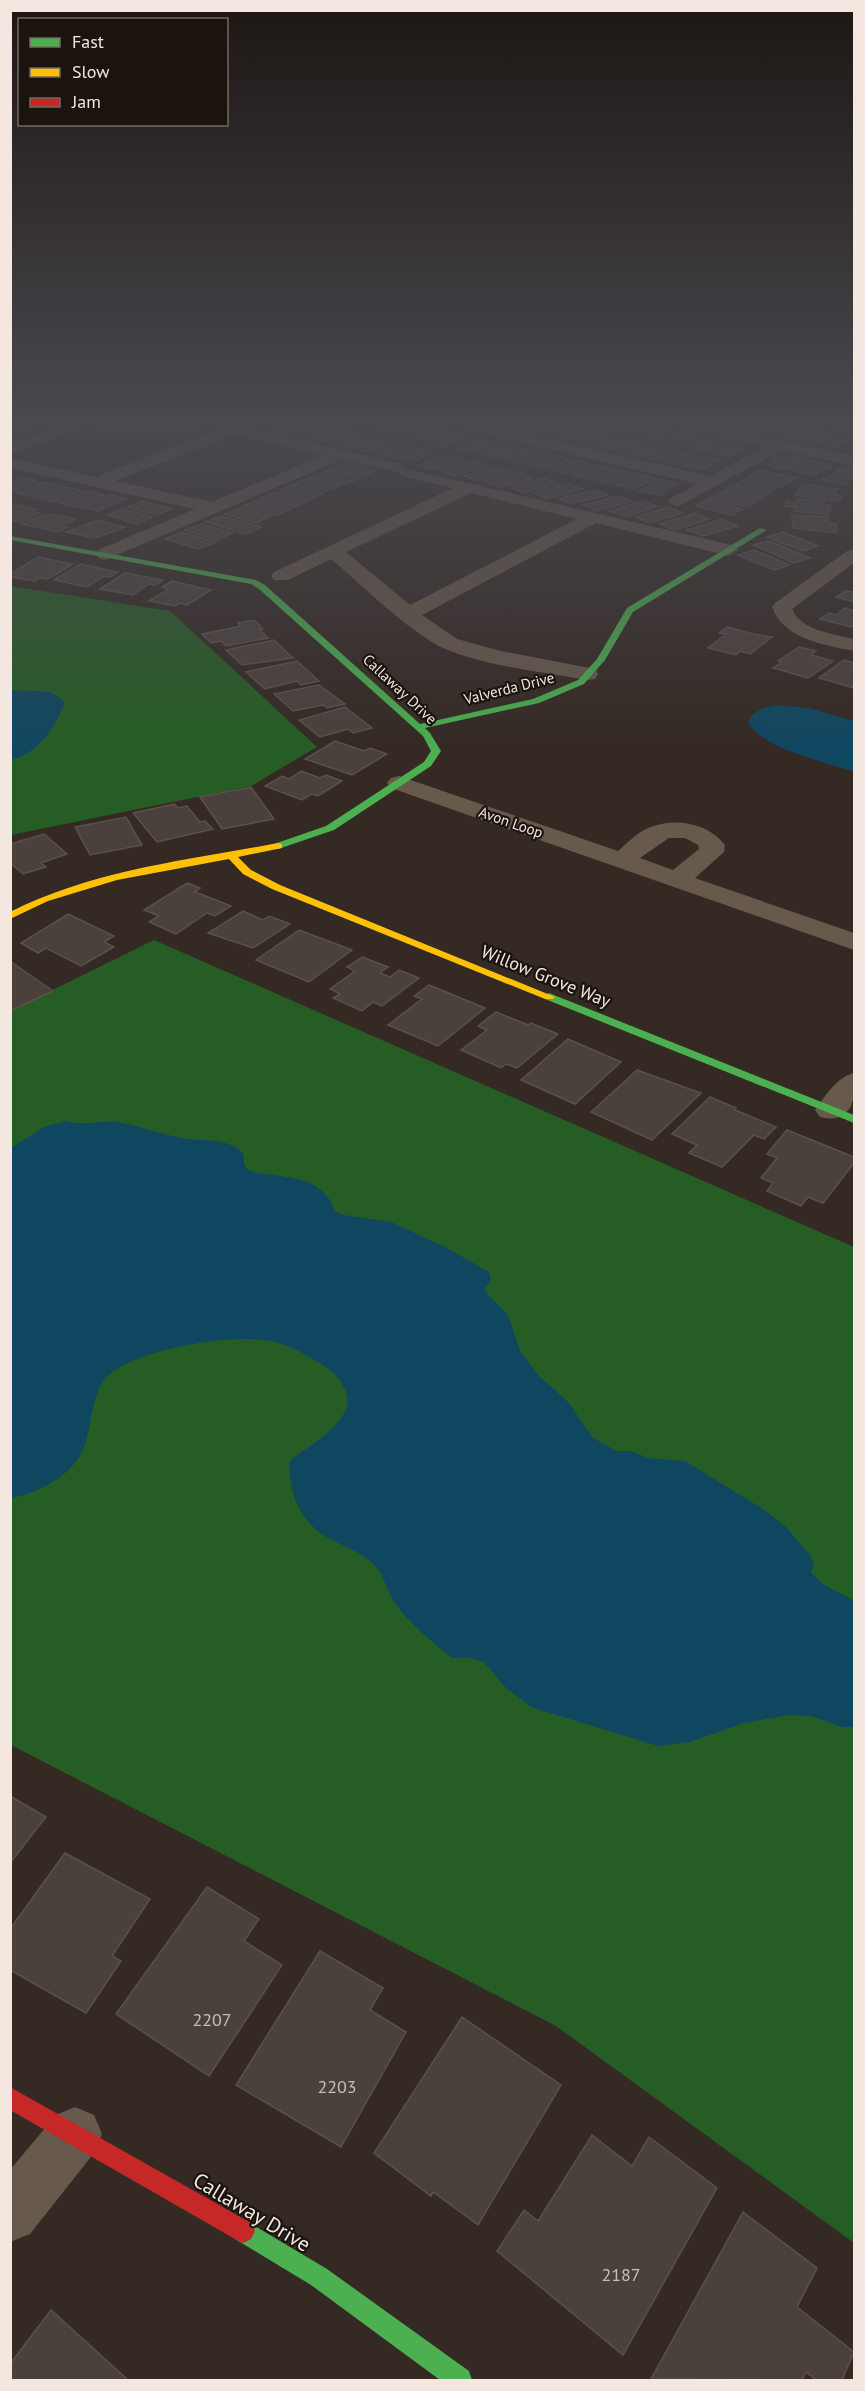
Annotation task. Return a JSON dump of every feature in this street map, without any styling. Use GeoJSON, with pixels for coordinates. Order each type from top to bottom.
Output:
{"type":"FeatureCollection","features":[{"type":"Feature","properties":{"kind":"street"},"geometry":{"type":"LineString","coordinates":[[105,554],[163,530]]}},
{"type":"Feature","properties":{"kind":"street"},"geometry":{"type":"LineString","coordinates":[[281,576],[379,530]]}},
{"type":"Feature","properties":{"kind":"street"},"geometry":{"type":"LineString","coordinates":[[409,614],[570,530]]}},
{"type":"Feature","properties":{"kind":"street"},"geometry":{"type":"LineString","coordinates":[[645,530],[729,550]]}},
{"type":"Feature","properties":{"kind":"street","name":"Valverda Drive"},"geometry":{"type":"LineString","coordinates":[[417,727],[536,701],[560,693],[581,682],[601,660],[630,610],[763,530]]}},
{"type":"Feature","properties":{"kind":"street","name":"Callaway Drive"},"geometry":{"type":"LineString","coordinates":[[10,538],[244,579],[261,586],[417,727],[433,744],[434,757],[428,764],[314,836],[83,884],[40,900],[10,916]]}},
{"type":"Feature","properties":{"kind":"street"},"geometry":{"type":"LineString","coordinates":[[333,551],[409,614],[450,643],[498,657],[587,674]]}},
{"type":"Feature","properties":{"kind":"street"},"geometry":{"type":"LineString","coordinates":[[855,555],[782,607],[783,615],[795,626],[855,645]]}},
{"type":"Feature","properties":{"kind":"street","name":"Avon Loop"},"geometry":{"type":"LineString","coordinates":[[399,783],[855,942]]}},
{"type":"Feature","properties":{"kind":"street"},"geometry":{"type":"LineString","coordinates":[[622,861],[662,832],[684,831],[706,838],[711,845],[711,852],[677,880]]}},
{"type":"Feature","properties":{"kind":"street","name":"Willow Grove Way"},"geometry":{"type":"LineString","coordinates":[[231,855],[240,866],[259,880],[843,1115]]}},
{"type":"Feature","properties":{"kind":"street"},"geometry":{"type":"LineString","coordinates":[[843,1115],[855,1082]]}},
{"type":"Feature","properties":{"kind":"street","name":"Callaway Drive"},"geometry":{"type":"LineString","coordinates":[[10,2098],[319,2277],[460,2380]]}},
{"type":"Feature","properties":{"kind":"street"},"geometry":{"type":"LineString","coordinates":[[10,2214],[75,2134]]}},
{"type":"Feature","properties":{"kind":"green space"},"geometry":{"type":"Polygon","coordinates":[[[10,586],[170,611],[317,747],[251,786],[11,835],[10,586]]]}},
{"type":"Feature","properties":{"kind":"green space"},"geometry":{"type":"Polygon","coordinates":[[[154,940],[854,1247],[854,2243],[556,2026],[11,1745],[10,1011],[154,940]]]}},
{"type":"Feature","properties":{"kind":"water"},"geometry":{"type":"Polygon","coordinates":[[[11,690],[51,692],[65,702],[45,738],[30,752],[11,760],[11,690]]]}},
{"type":"Feature","properties":{"kind":"water"},"geometry":{"type":"Polygon","coordinates":[[[776,705],[809,708],[854,721],[854,772],[779,747],[755,731],[748,721],[753,714],[763,708],[776,705]]]}},
{"type":"Feature","properties":{"kind":"water"},"geometry":{"type":"Polygon","coordinates":[[[65,1121],[116,1122],[179,1138],[228,1144],[244,1155],[244,1164],[248,1170],[309,1183],[320,1189],[329,1198],[335,1211],[343,1215],[391,1222],[447,1248],[489,1272],[491,1281],[484,1290],[508,1315],[520,1351],[538,1375],[569,1403],[592,1437],[616,1451],[631,1451],[648,1458],[685,1461],[766,1511],[787,1528],[810,1555],[814,1565],[811,1572],[815,1577],[854,1601],[854,1727],[842,1727],[811,1716],[789,1715],[744,1723],[690,1742],[658,1746],[531,1707],[504,1686],[484,1662],[467,1657],[452,1658],[406,1616],[393,1600],[379,1571],[371,1562],[316,1529],[308,1522],[297,1504],[291,1483],[290,1461],[338,1422],[347,1405],[347,1394],[342,1383],[330,1370],[281,1343],[248,1339],[209,1341],[150,1354],[118,1368],[102,1383],[94,1402],[85,1445],[73,1465],[45,1487],[11,1498],[11,1148],[44,1127],[65,1121]]]}},
{"type":"Feature","properties":{"kind":"building"},"geometry":{"type":"Polygon","coordinates":[[[72,530],[118,530],[95,538],[66,532],[72,530]]]}},
{"type":"Feature","properties":{"kind":"building"},"geometry":{"type":"Polygon","coordinates":[[[185,530],[221,530],[233,533],[217,540],[185,530]]]}},
{"type":"Feature","properties":{"kind":"building"},"geometry":{"type":"Polygon","coordinates":[[[231,530],[255,530],[246,534],[231,530]]]}},
{"type":"Feature","properties":{"kind":"building"},"geometry":{"type":"Polygon","coordinates":[[[688,530],[725,530],[703,536],[688,530]]]}},
{"type":"Feature","properties":{"kind":"building"},"geometry":{"type":"Polygon","coordinates":[[[807,530],[837,530],[837,533],[807,530]]]}},
{"type":"Feature","properties":{"kind":"building"},"geometry":{"type":"Polygon","coordinates":[[[182,532],[216,542],[198,549],[165,539],[182,532]]]}},
{"type":"Feature","properties":{"kind":"building"},"geometry":{"type":"Polygon","coordinates":[[[783,532],[818,546],[803,551],[767,537],[783,532]]]}},
{"type":"Feature","properties":{"kind":"building"},"geometry":{"type":"Polygon","coordinates":[[[769,541],[810,558],[794,563],[753,545],[769,541]]]}},
{"type":"Feature","properties":{"kind":"building"},"geometry":{"type":"Polygon","coordinates":[[[754,550],[790,565],[774,570],[738,555],[754,550]]]}},
{"type":"Feature","properties":{"kind":"building"},"geometry":{"type":"Polygon","coordinates":[[[38,557],[73,564],[48,579],[40,578],[35,581],[10,577],[10,574],[38,557]]]}},
{"type":"Feature","properties":{"kind":"building"},"geometry":{"type":"Polygon","coordinates":[[[80,564],[118,572],[110,577],[104,576],[87,587],[54,580],[80,564]]]}},
{"type":"Feature","properties":{"kind":"building"},"geometry":{"type":"Polygon","coordinates":[[[125,573],[163,580],[155,585],[149,584],[133,595],[100,589],[125,573]]]}},
{"type":"Feature","properties":{"kind":"building"},"geometry":{"type":"Polygon","coordinates":[[[172,581],[211,590],[187,605],[180,603],[175,606],[149,601],[169,589],[162,587],[172,581]]]}},
{"type":"Feature","properties":{"kind":"building"},"geometry":{"type":"Polygon","coordinates":[[[845,591],[854,592],[854,602],[836,597],[845,591]]]}},
{"type":"Feature","properties":{"kind":"building"},"geometry":{"type":"Polygon","coordinates":[[[845,608],[854,611],[854,626],[820,619],[829,613],[836,615],[845,608]]]}},
{"type":"Feature","properties":{"kind":"building"},"geometry":{"type":"Polygon","coordinates":[[[254,620],[268,638],[226,646],[221,641],[211,643],[202,634],[241,626],[238,623],[254,620]]]}},
{"type":"Feature","properties":{"kind":"building"},"geometry":{"type":"Polygon","coordinates":[[[727,627],[772,637],[750,654],[740,651],[736,655],[708,648],[726,634],[719,633],[727,627]]]}},
{"type":"Feature","properties":{"kind":"building"},"geometry":{"type":"Polygon","coordinates":[[[274,640],[293,658],[242,665],[226,650],[274,640]]]}},
{"type":"Feature","properties":{"kind":"building"},"geometry":{"type":"Polygon","coordinates":[[[799,647],[816,651],[811,655],[833,661],[808,678],[773,668],[782,662],[778,661],[799,647]]]}},
{"type":"Feature","properties":{"kind":"building"},"geometry":{"type":"Polygon","coordinates":[[[844,660],[854,663],[854,688],[819,678],[844,660]]]}},
{"type":"Feature","properties":{"kind":"building"},"geometry":{"type":"Polygon","coordinates":[[[297,661],[319,681],[301,685],[297,681],[265,689],[246,672],[297,661]]]}},
{"type":"Feature","properties":{"kind":"building"},"geometry":{"type":"Polygon","coordinates":[[[319,685],[345,704],[327,708],[323,705],[293,711],[274,694],[319,685]]]}},
{"type":"Feature","properties":{"kind":"building"},"geometry":{"type":"Polygon","coordinates":[[[345,707],[372,728],[353,733],[348,729],[320,737],[299,720],[345,707]]]}},
{"type":"Feature","properties":{"kind":"building"},"geometry":{"type":"Polygon","coordinates":[[[335,741],[364,751],[370,748],[387,754],[352,775],[305,759],[335,741]]]}},
{"type":"Feature","properties":{"kind":"building"},"geometry":{"type":"Polygon","coordinates":[[[301,771],[320,778],[326,775],[342,781],[318,796],[312,794],[302,800],[265,786],[282,776],[289,779],[301,771]]]}},
{"type":"Feature","properties":{"kind":"building"},"geometry":{"type":"Polygon","coordinates":[[[251,787],[274,819],[222,829],[200,797],[251,787]]]}},
{"type":"Feature","properties":{"kind":"building"},"geometry":{"type":"Polygon","coordinates":[[[174,804],[178,808],[187,806],[200,822],[205,821],[213,829],[157,842],[133,813],[174,804]]]}},
{"type":"Feature","properties":{"kind":"building"},"geometry":{"type":"Polygon","coordinates":[[[126,817],[142,845],[90,855],[75,827],[126,817]]]}},
{"type":"Feature","properties":{"kind":"building"},"geometry":{"type":"Polygon","coordinates":[[[44,834],[67,854],[41,863],[46,867],[23,874],[10,863],[10,844],[44,834]]]}},
{"type":"Feature","properties":{"kind":"building"},"geometry":{"type":"Polygon","coordinates":[[[187,883],[200,888],[195,892],[231,906],[215,916],[207,913],[176,934],[149,922],[159,916],[144,910],[187,883]]]}},
{"type":"Feature","properties":{"kind":"building"},"geometry":{"type":"Polygon","coordinates":[[[243,911],[263,920],[269,916],[290,924],[253,948],[208,933],[243,911]]]}},
{"type":"Feature","properties":{"kind":"building"},"geometry":{"type":"Polygon","coordinates":[[[68,914],[114,936],[104,942],[114,947],[81,966],[46,948],[38,953],[21,943],[68,914]]]}},
{"type":"Feature","properties":{"kind":"building"},"geometry":{"type":"Polygon","coordinates":[[[299,930],[352,950],[309,982],[256,960],[299,930]]]}},
{"type":"Feature","properties":{"kind":"building"},"geometry":{"type":"Polygon","coordinates":[[[362,957],[388,967],[380,973],[390,977],[399,970],[419,978],[382,1006],[373,1002],[362,1011],[333,998],[340,994],[330,989],[355,971],[347,967],[362,957]]]}},
{"type":"Feature","properties":{"kind":"building"},"geometry":{"type":"Polygon","coordinates":[[[10,961],[53,991],[10,1011],[10,961]]]}},
{"type":"Feature","properties":{"kind":"building"},"geometry":{"type":"Polygon","coordinates":[[[429,985],[485,1008],[438,1046],[388,1025],[422,999],[414,996],[429,985]]]}},
{"type":"Feature","properties":{"kind":"building"},"geometry":{"type":"Polygon","coordinates":[[[496,1012],[558,1034],[517,1068],[506,1064],[501,1068],[461,1050],[487,1030],[478,1026],[496,1012]]]}},
{"type":"Feature","properties":{"kind":"building"},"geometry":{"type":"Polygon","coordinates":[[[568,1039],[621,1062],[575,1104],[521,1080],[568,1039]]]}},
{"type":"Feature","properties":{"kind":"building"},"geometry":{"type":"Polygon","coordinates":[[[637,1070],[701,1093],[652,1140],[591,1112],[637,1070]]]}},
{"type":"Feature","properties":{"kind":"building"},"geometry":{"type":"Polygon","coordinates":[[[710,1097],[776,1127],[764,1139],[754,1135],[722,1167],[689,1153],[697,1145],[672,1134],[710,1097]]]}},
{"type":"Feature","properties":{"kind":"building"},"geometry":{"type":"Polygon","coordinates":[[[787,1130],[854,1157],[854,1163],[823,1203],[808,1197],[801,1206],[767,1191],[773,1183],[761,1178],[777,1158],[767,1154],[787,1130]]]}},
{"type":"Feature","properties":{"kind":"building"},"geometry":{"type":"Polygon","coordinates":[[[10,1796],[46,1817],[10,1863],[10,1796]]]}},
{"type":"Feature","properties":{"kind":"building"},"geometry":{"type":"Polygon","coordinates":[[[65,1853],[150,1899],[112,1956],[121,1961],[86,2013],[10,1970],[10,1929],[65,1853]]]}},
{"type":"Feature","properties":{"kind":"building"},"geometry":{"type":"Polygon","coordinates":[[[207,1887],[259,1919],[244,1941],[282,1965],[209,2076],[116,2014],[207,1887]]]}},
{"type":"Feature","properties":{"kind":"building"},"geometry":{"type":"Polygon","coordinates":[[[320,1951],[383,1988],[370,2010],[406,2032],[341,2147],[236,2085],[320,1951]]]}},
{"type":"Feature","properties":{"kind":"building"},"geometry":{"type":"Polygon","coordinates":[[[462,2017],[561,2085],[478,2225],[433,2192],[431,2196],[374,2153],[462,2017]]]}},
{"type":"Feature","properties":{"kind":"building"},"geometry":{"type":"Polygon","coordinates":[[[592,2135],[632,2166],[649,2137],[717,2188],[623,2355],[497,2251],[524,2210],[538,2221],[592,2135]]]}},
{"type":"Feature","properties":{"kind":"building"},"geometry":{"type":"Polygon","coordinates":[[[743,2212],[817,2268],[797,2307],[854,2352],[842,2380],[816,2380],[806,2372],[802,2380],[651,2379],[743,2212]]]}},
{"type":"Feature","properties":{"kind":"building"},"geometry":{"type":"Polygon","coordinates":[[[51,2310],[128,2380],[10,2380],[10,2364],[51,2310]]]}},
{"type":"Feature","properties":{"kind":"traffic: fast"},"geometry":{"type":"LineString","coordinates":[[417,727],[536,701],[581,682],[601,660],[630,610],[763,530]]}},
{"type":"Feature","properties":{"kind":"traffic: fast"},"geometry":{"type":"LineString","coordinates":[[10,538],[253,582],[262,587],[427,735],[436,751],[428,764],[330,828],[278,846]]}},
{"type":"Feature","properties":{"kind":"traffic: fast"},"geometry":{"type":"LineString","coordinates":[[549,997],[854,1119]]}},
{"type":"Feature","properties":{"kind":"traffic: fast"},"geometry":{"type":"LineString","coordinates":[[243,2231],[319,2277],[460,2380]]}},
{"type":"Feature","properties":{"kind":"traffic: slow"},"geometry":{"type":"LineString","coordinates":[[10,916],[44,899],[115,877],[278,846]]}},
{"type":"Feature","properties":{"kind":"traffic: slow"},"geometry":{"type":"LineString","coordinates":[[231,855],[247,872],[276,887],[549,997]]}},
{"type":"Feature","properties":{"kind":"traffic: jam"},"geometry":{"type":"LineString","coordinates":[[10,2098],[243,2231]]}}]}
